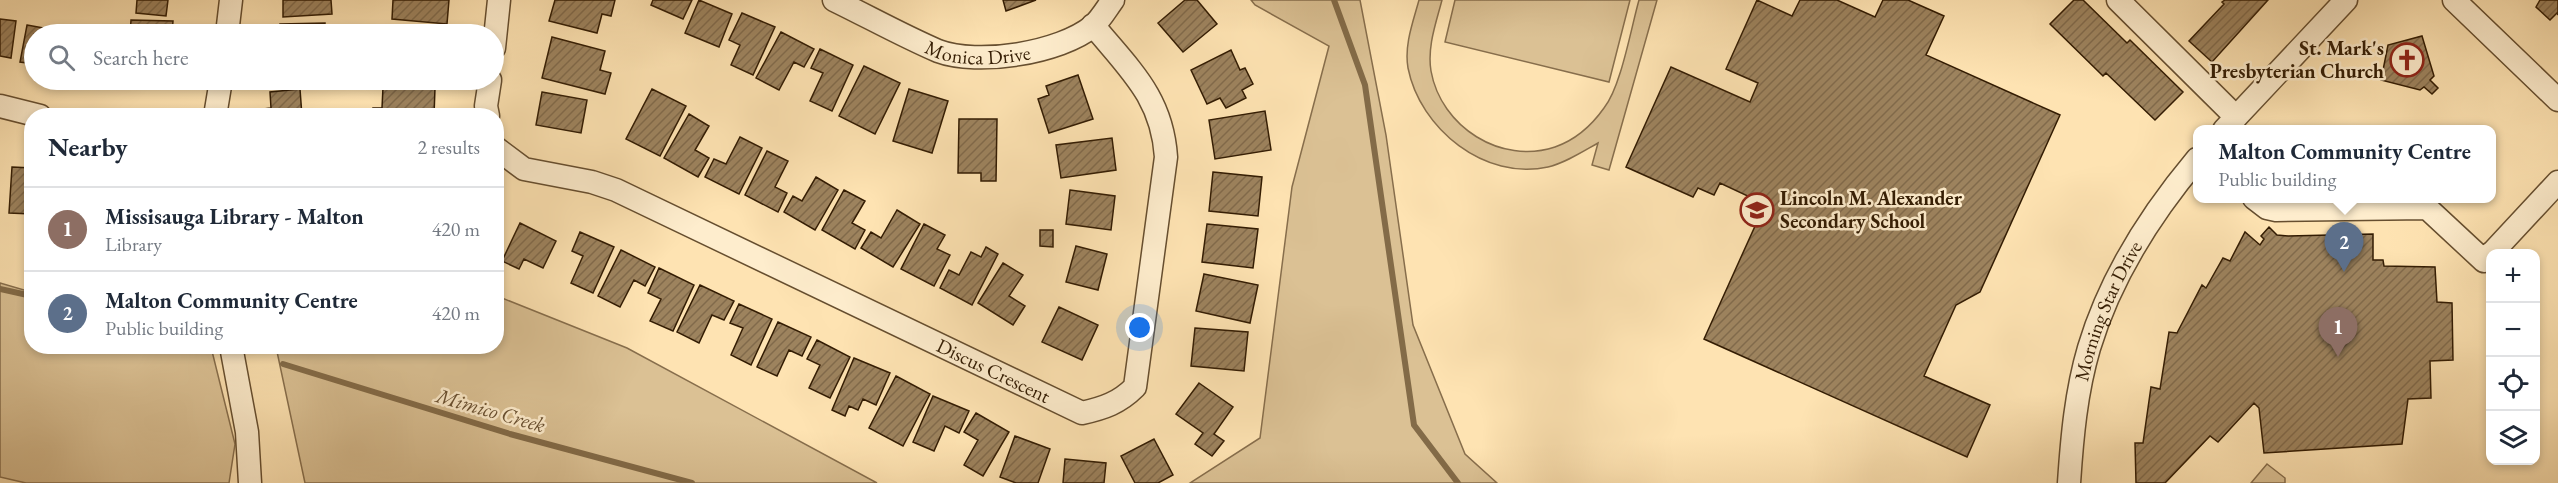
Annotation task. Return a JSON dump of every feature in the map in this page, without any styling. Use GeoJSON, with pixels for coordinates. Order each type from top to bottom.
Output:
{"type":"FeatureCollection","features":[{"type":"Feature","properties":{"kind":"street"},"geometry":{"type":"LineString","coordinates":[[227,24],[231,0]]}},
{"type":"Feature","properties":{"kind":"street"},"geometry":{"type":"LineString","coordinates":[[497,24],[500,0]]}},
{"type":"Feature","properties":{"kind":"street","name":"Monica Drive"},"geometry":{"type":"LineString","coordinates":[[834,0],[940,51],[978,59],[1018,54],[1053,46],[1094,26],[1113,0]]}},
{"type":"Feature","properties":{"kind":"street"},"geometry":{"type":"LineString","coordinates":[[2118,0],[2230,123],[2346,0]]}},
{"type":"Feature","properties":{"kind":"street"},"geometry":{"type":"LineString","coordinates":[[2454,0],[2558,100]]}},
{"type":"Feature","properties":{"kind":"street","name":"Discus Crescent"},"geometry":{"type":"LineString","coordinates":[[504,154],[524,169],[592,182],[616,190],[1082,413],[1108,407],[1125,397],[1135,387],[1166,157],[1164,132],[1156,107],[1143,85],[1094,26]]}},
{"type":"Feature","properties":{"kind":"street"},"geometry":{"type":"LineString","coordinates":[[216,108],[219,90]]}},
{"type":"Feature","properties":{"kind":"street"},"geometry":{"type":"LineString","coordinates":[[488,108],[489,90]]}},
{"type":"Feature","properties":{"kind":"street"},"geometry":{"type":"LineString","coordinates":[[0,106],[24,112]]}},
{"type":"Feature","properties":{"kind":"street","name":"Morning Star Drive"},"geometry":{"type":"LineString","coordinates":[[2069,483],[2072,436],[2089,348],[2119,274],[2156,210],[2193,164]]}},
{"type":"Feature","properties":{"kind":"street"},"geometry":{"type":"LineString","coordinates":[[2496,249],[2558,182]]}},
{"type":"Feature","properties":{"kind":"street"},"geometry":{"type":"LineString","coordinates":[[2260,203],[2267,208],[2276,210],[2427,208],[2484,261],[2486,259]]}},
{"type":"Feature","properties":{"kind":"street"},"geometry":{"type":"LineString","coordinates":[[232,354],[247,432],[250,483]]}},
{"type":"Feature","properties":{"kind":"shaded area"},"geometry":{"type":"Polygon","coordinates":[[[1251,0],[1360,0],[1386,135],[1413,325],[1465,454],[1497,483],[1190,483],[1260,438],[1292,187],[1329,46],[1255,5],[1251,0]]]}},
{"type":"Feature","properties":{"kind":"shaded area"},"geometry":{"type":"Polygon","coordinates":[[[1419,0],[1442,0],[1433,35],[1430,62],[1437,91],[1447,109],[1476,137],[1495,146],[1514,151],[1535,151],[1555,147],[1569,140],[1588,126],[1599,114],[1616,86],[1639,0],[1657,0],[1609,170],[1592,165],[1598,143],[1554,165],[1524,169],[1501,166],[1479,158],[1459,146],[1441,130],[1426,111],[1415,90],[1408,68],[1408,42],[1419,0]]]}},
{"type":"Feature","properties":{"kind":"shaded area"},"geometry":{"type":"Polygon","coordinates":[[[1455,0],[1630,0],[1609,82],[1445,42],[1455,0]]]}},
{"type":"Feature","properties":{"kind":"shaded area"},"geometry":{"type":"Polygon","coordinates":[[[0,283],[24,290],[24,354],[213,354],[235,444],[229,483],[26,483],[0,477],[0,283]]]}},
{"type":"Feature","properties":{"kind":"shaded area"},"geometry":{"type":"Polygon","coordinates":[[[504,299],[627,348],[877,483],[305,483],[277,354],[504,354],[504,299]]]}},
{"type":"Feature","properties":{"kind":"shaded area"},"geometry":{"type":"Polygon","coordinates":[[[2267,464],[2285,478],[2285,483],[2251,483],[2267,464]]]}},
{"type":"Feature","properties":{"kind":"building"},"geometry":{"type":"Polygon","coordinates":[[[137,0],[168,0],[166,16],[136,13],[137,0]]]}},
{"type":"Feature","properties":{"kind":"building"},"geometry":{"type":"Polygon","coordinates":[[[283,0],[331,0],[332,14],[283,17],[283,0]]]}},
{"type":"Feature","properties":{"kind":"building"},"geometry":{"type":"Polygon","coordinates":[[[393,0],[449,0],[447,24],[392,19],[393,0]]]}},
{"type":"Feature","properties":{"kind":"building"},"geometry":{"type":"Polygon","coordinates":[[[555,0],[615,0],[611,16],[602,14],[597,33],[549,21],[555,0]]]}},
{"type":"Feature","properties":{"kind":"building"},"geometry":{"type":"Polygon","coordinates":[[[653,0],[692,0],[683,19],[651,5],[653,0]]]}},
{"type":"Feature","properties":{"kind":"building"},"geometry":{"type":"Polygon","coordinates":[[[699,0],[732,14],[719,47],[685,33],[699,0]]]}},
{"type":"Feature","properties":{"kind":"building"},"geometry":{"type":"Polygon","coordinates":[[[1003,0],[1036,0],[1006,11],[1003,0]]]}},
{"type":"Feature","properties":{"kind":"building"},"geometry":{"type":"Polygon","coordinates":[[[1185,0],[1197,0],[1217,24],[1183,52],[1158,23],[1185,0]]]}},
{"type":"Feature","properties":{"kind":"building"},"geometry":{"type":"Polygon","coordinates":[[[1757,0],[1792,16],[1800,0],[1837,0],[1875,17],[1883,0],[1908,0],[1944,16],[1926,55],[2060,115],[1980,292],[1956,305],[1924,376],[1990,405],[1967,457],[1704,339],[1765,204],[1720,183],[1714,195],[1698,188],[1693,197],[1626,167],[1671,67],[1750,102],[1758,83],[1726,69],[1757,0]]]}},
{"type":"Feature","properties":{"kind":"building"},"geometry":{"type":"Polygon","coordinates":[[[2074,0],[2083,0],[2127,43],[2130,40],[2183,92],[2155,120],[2106,73],[2103,76],[2050,24],[2074,0]]]}},
{"type":"Feature","properties":{"kind":"building"},"geometry":{"type":"Polygon","coordinates":[[[2225,0],[2268,0],[2212,62],[2189,41],[2224,4],[2222,2],[2225,0]]]}},
{"type":"Feature","properties":{"kind":"building"},"geometry":{"type":"Polygon","coordinates":[[[2540,0],[2558,0],[2558,15],[2557,13],[2550,20],[2536,7],[2540,0]]]}},
{"type":"Feature","properties":{"kind":"building"},"geometry":{"type":"Polygon","coordinates":[[[742,13],[775,27],[753,75],[731,65],[740,45],[729,40],[742,13]]]}},
{"type":"Feature","properties":{"kind":"building"},"geometry":{"type":"Polygon","coordinates":[[[0,19],[16,21],[11,58],[0,56],[0,19]]]}},
{"type":"Feature","properties":{"kind":"building"},"geometry":{"type":"Polygon","coordinates":[[[131,20],[173,21],[173,24],[131,24],[131,20]]]}},
{"type":"Feature","properties":{"kind":"building"},"geometry":{"type":"Polygon","coordinates":[[[781,32],[814,49],[804,67],[794,62],[779,90],[756,78],[781,32]]]}},
{"type":"Feature","properties":{"kind":"building","name":"St. Mark's Presbyterian Church"},"geometry":{"type":"Polygon","coordinates":[[[2422,36],[2434,76],[2430,80],[2438,88],[2432,94],[2424,87],[2420,90],[2381,80],[2388,45],[2422,36]]]}},
{"type":"Feature","properties":{"kind":"building"},"geometry":{"type":"Polygon","coordinates":[[[552,37],[605,51],[600,70],[611,73],[605,94],[542,78],[552,37]]]}},
{"type":"Feature","properties":{"kind":"building"},"geometry":{"type":"Polygon","coordinates":[[[24,41],[24,63],[20,62],[24,41]]]}},
{"type":"Feature","properties":{"kind":"building"},"geometry":{"type":"Polygon","coordinates":[[[820,49],[853,65],[832,111],[810,101],[823,73],[811,68],[820,49]]]}},
{"type":"Feature","properties":{"kind":"building"},"geometry":{"type":"Polygon","coordinates":[[[1231,50],[1240,70],[1245,68],[1253,84],[1242,90],[1246,98],[1226,108],[1220,98],[1207,104],[1191,70],[1231,50]]]}},
{"type":"Feature","properties":{"kind":"building"},"geometry":{"type":"Polygon","coordinates":[[[864,66],[900,83],[875,134],[839,116],[864,66]]]}},
{"type":"Feature","properties":{"kind":"building"},"geometry":{"type":"Polygon","coordinates":[[[1078,75],[1093,119],[1049,133],[1038,99],[1049,95],[1046,86],[1078,75]]]}},
{"type":"Feature","properties":{"kind":"building"},"geometry":{"type":"Polygon","coordinates":[[[652,89],[686,106],[660,156],[626,139],[652,89]]]}},
{"type":"Feature","properties":{"kind":"building"},"geometry":{"type":"Polygon","coordinates":[[[909,89],[948,101],[932,153],[893,141],[909,89]]]}},
{"type":"Feature","properties":{"kind":"building"},"geometry":{"type":"Polygon","coordinates":[[[300,90],[301,108],[271,108],[270,92],[300,90]]]}},
{"type":"Feature","properties":{"kind":"building"},"geometry":{"type":"Polygon","coordinates":[[[383,90],[435,90],[434,108],[382,108],[383,90]]]}},
{"type":"Feature","properties":{"kind":"building"},"geometry":{"type":"Polygon","coordinates":[[[542,92],[587,100],[581,133],[536,125],[542,92]]]}},
{"type":"Feature","properties":{"kind":"building"},"geometry":{"type":"Polygon","coordinates":[[[1265,111],[1271,150],[1215,159],[1209,120],[1265,111]]]}},
{"type":"Feature","properties":{"kind":"building"},"geometry":{"type":"Polygon","coordinates":[[[689,114],[709,126],[695,150],[709,158],[698,177],[664,158],[689,114]]]}},
{"type":"Feature","properties":{"kind":"building"},"geometry":{"type":"Polygon","coordinates":[[[959,119],[997,119],[996,181],[981,181],[981,173],[958,173],[959,119]]]}},
{"type":"Feature","properties":{"kind":"building"},"geometry":{"type":"Polygon","coordinates":[[[740,137],[762,148],[739,194],[705,177],[714,159],[726,164],[740,137]]]}},
{"type":"Feature","properties":{"kind":"building"},"geometry":{"type":"Polygon","coordinates":[[[1112,138],[1116,170],[1061,178],[1056,145],[1112,138]]]}},
{"type":"Feature","properties":{"kind":"building"},"geometry":{"type":"Polygon","coordinates":[[[767,151],[788,161],[775,187],[787,193],[778,212],[745,195],[767,151]]]}},
{"type":"Feature","properties":{"kind":"building"},"geometry":{"type":"Polygon","coordinates":[[[12,167],[24,168],[24,214],[9,213],[12,167]]]}},
{"type":"Feature","properties":{"kind":"building"},"geometry":{"type":"Polygon","coordinates":[[[1213,172],[1262,177],[1258,216],[1209,211],[1213,172]]]}},
{"type":"Feature","properties":{"kind":"building"},"geometry":{"type":"Polygon","coordinates":[[[816,177],[838,190],[815,230],[784,212],[793,196],[802,201],[816,177]]]}},
{"type":"Feature","properties":{"kind":"building"},"geometry":{"type":"Polygon","coordinates":[[[844,190],[865,201],[852,223],[865,230],[855,249],[822,230],[844,190]]]}},
{"type":"Feature","properties":{"kind":"building"},"geometry":{"type":"Polygon","coordinates":[[[1070,190],[1115,196],[1111,230],[1066,224],[1070,190]]]}},
{"type":"Feature","properties":{"kind":"building"},"geometry":{"type":"Polygon","coordinates":[[[897,210],[920,224],[893,267],[861,248],[871,232],[881,238],[897,210]]]}},
{"type":"Feature","properties":{"kind":"building"},"geometry":{"type":"Polygon","coordinates":[[[520,223],[556,241],[543,268],[524,259],[519,269],[504,262],[504,257],[520,223]]]}},
{"type":"Feature","properties":{"kind":"building"},"geometry":{"type":"Polygon","coordinates":[[[924,224],[945,235],[937,249],[950,255],[934,286],[901,269],[924,224]]]}},
{"type":"Feature","properties":{"kind":"building"},"geometry":{"type":"Polygon","coordinates":[[[1207,224],[1258,229],[1253,268],[1202,262],[1207,224]]]}},
{"type":"Feature","properties":{"kind":"building"},"geometry":{"type":"Polygon","coordinates":[[[2269,227],[2277,235],[2288,236],[2373,234],[2373,260],[2383,260],[2384,266],[2435,267],[2437,302],[2452,303],[2453,360],[2430,361],[2431,398],[2408,399],[2402,444],[2264,453],[2259,408],[2254,403],[2218,442],[2210,436],[2165,483],[2136,483],[2135,443],[2143,443],[2151,387],[2160,389],[2169,332],[2177,333],[2202,285],[2206,288],[2223,258],[2230,261],[2245,232],[2260,245],[2264,239],[2261,236],[2269,227]]]}},
{"type":"Feature","properties":{"kind":"building"},"geometry":{"type":"Polygon","coordinates":[[[1040,230],[1053,230],[1053,247],[1040,246],[1040,230]]]}},
{"type":"Feature","properties":{"kind":"building"},"geometry":{"type":"Polygon","coordinates":[[[580,232],[614,247],[593,293],[571,283],[583,256],[572,251],[580,232]]]}},
{"type":"Feature","properties":{"kind":"building"},"geometry":{"type":"Polygon","coordinates":[[[1076,246],[1107,254],[1098,290],[1066,282],[1076,246]]]}},
{"type":"Feature","properties":{"kind":"building"},"geometry":{"type":"Polygon","coordinates":[[[986,247],[998,254],[972,305],[940,288],[949,270],[959,275],[971,252],[981,257],[986,247]]]}},
{"type":"Feature","properties":{"kind":"building"},"geometry":{"type":"Polygon","coordinates":[[[621,250],[655,267],[645,286],[634,280],[620,307],[598,296],[621,250]]]}},
{"type":"Feature","properties":{"kind":"building"},"geometry":{"type":"Polygon","coordinates":[[[1003,263],[1023,275],[1009,296],[1025,306],[1013,325],[978,303],[1003,263]]]}},
{"type":"Feature","properties":{"kind":"building"},"geometry":{"type":"Polygon","coordinates":[[[659,268],[694,285],[673,331],[650,321],[661,299],[648,293],[659,268]]]}},
{"type":"Feature","properties":{"kind":"building"},"geometry":{"type":"Polygon","coordinates":[[[1204,274],[1258,285],[1250,323],[1196,311],[1204,274]]]}},
{"type":"Feature","properties":{"kind":"building"},"geometry":{"type":"Polygon","coordinates":[[[700,285],[734,301],[724,320],[712,315],[699,343],[677,332],[700,285]]]}},
{"type":"Feature","properties":{"kind":"building"},"geometry":{"type":"Polygon","coordinates":[[[739,304],[772,319],[751,365],[731,355],[743,328],[730,323],[739,304]]]}},
{"type":"Feature","properties":{"kind":"building"},"geometry":{"type":"Polygon","coordinates":[[[1059,307],[1098,325],[1082,360],[1042,342],[1059,307]]]}},
{"type":"Feature","properties":{"kind":"building"},"geometry":{"type":"Polygon","coordinates":[[[778,322],[811,337],[802,356],[789,350],[777,376],[757,367],[778,322]]]}},
{"type":"Feature","properties":{"kind":"building"},"geometry":{"type":"Polygon","coordinates":[[[1195,328],[1248,332],[1244,371],[1191,366],[1195,328]]]}},
{"type":"Feature","properties":{"kind":"building"},"geometry":{"type":"Polygon","coordinates":[[[817,340],[850,357],[830,398],[809,388],[820,365],[807,359],[817,340]]]}},
{"type":"Feature","properties":{"kind":"building"},"geometry":{"type":"Polygon","coordinates":[[[854,358],[890,373],[876,405],[863,399],[858,410],[849,406],[845,416],[832,410],[854,358]]]}},
{"type":"Feature","properties":{"kind":"building"},"geometry":{"type":"Polygon","coordinates":[[[896,376],[930,394],[903,446],[869,428],[896,376]]]}},
{"type":"Feature","properties":{"kind":"building"},"geometry":{"type":"Polygon","coordinates":[[[1199,383],[1233,407],[1214,434],[1224,441],[1212,456],[1195,444],[1203,433],[1176,414],[1199,383]]]}},
{"type":"Feature","properties":{"kind":"building"},"geometry":{"type":"Polygon","coordinates":[[[933,396],[969,411],[959,433],[945,426],[934,451],[913,442],[933,396]]]}},
{"type":"Feature","properties":{"kind":"building"},"geometry":{"type":"Polygon","coordinates":[[[976,413],[1009,432],[983,476],[964,465],[978,440],[964,432],[976,413]]]}},
{"type":"Feature","properties":{"kind":"building"},"geometry":{"type":"Polygon","coordinates":[[[1015,436],[1050,449],[1038,483],[1016,483],[1000,477],[1015,436]]]}},
{"type":"Feature","properties":{"kind":"building"},"geometry":{"type":"Polygon","coordinates":[[[1154,439],[1173,475],[1158,483],[1135,483],[1121,456],[1154,439]]]}},
{"type":"Feature","properties":{"kind":"building"},"geometry":{"type":"Polygon","coordinates":[[[1065,459],[1106,463],[1104,483],[1063,483],[1065,459]]]}},
{"type":"Feature","properties":{"kind":"waterway"},"geometry":{"type":"LineString","coordinates":[[1334,0],[1365,85],[1414,425],[1458,483]]}},
{"type":"Feature","properties":{"kind":"waterway","name":"Mimico Creek"},"geometry":{"type":"LineString","coordinates":[[0,289],[24,294]]}},
{"type":"Feature","properties":{"kind":"waterway","name":"Mimico Creek"},"geometry":{"type":"LineString","coordinates":[[283,364],[510,434],[692,483]]}},
{"type":"Feature","properties":{"kind":"place","name":"St. Mark's Presbyterian Church"},"geometry":{"type":"Point","coordinates":[2407,60]}},
{"type":"Feature","properties":{"kind":"place","name":"Lincoln M. Alexander Secondary School"},"geometry":{"type":"Point","coordinates":[1757,210]}},
{"type":"Feature","properties":{"kind":"place","name":"Malton Community Centre"},"geometry":{"type":"Point","coordinates":[2344,272]}},
{"type":"Feature","properties":{"kind":"place","name":"Missisauga Library - Malton"},"geometry":{"type":"Point","coordinates":[2338,357]}}]}
